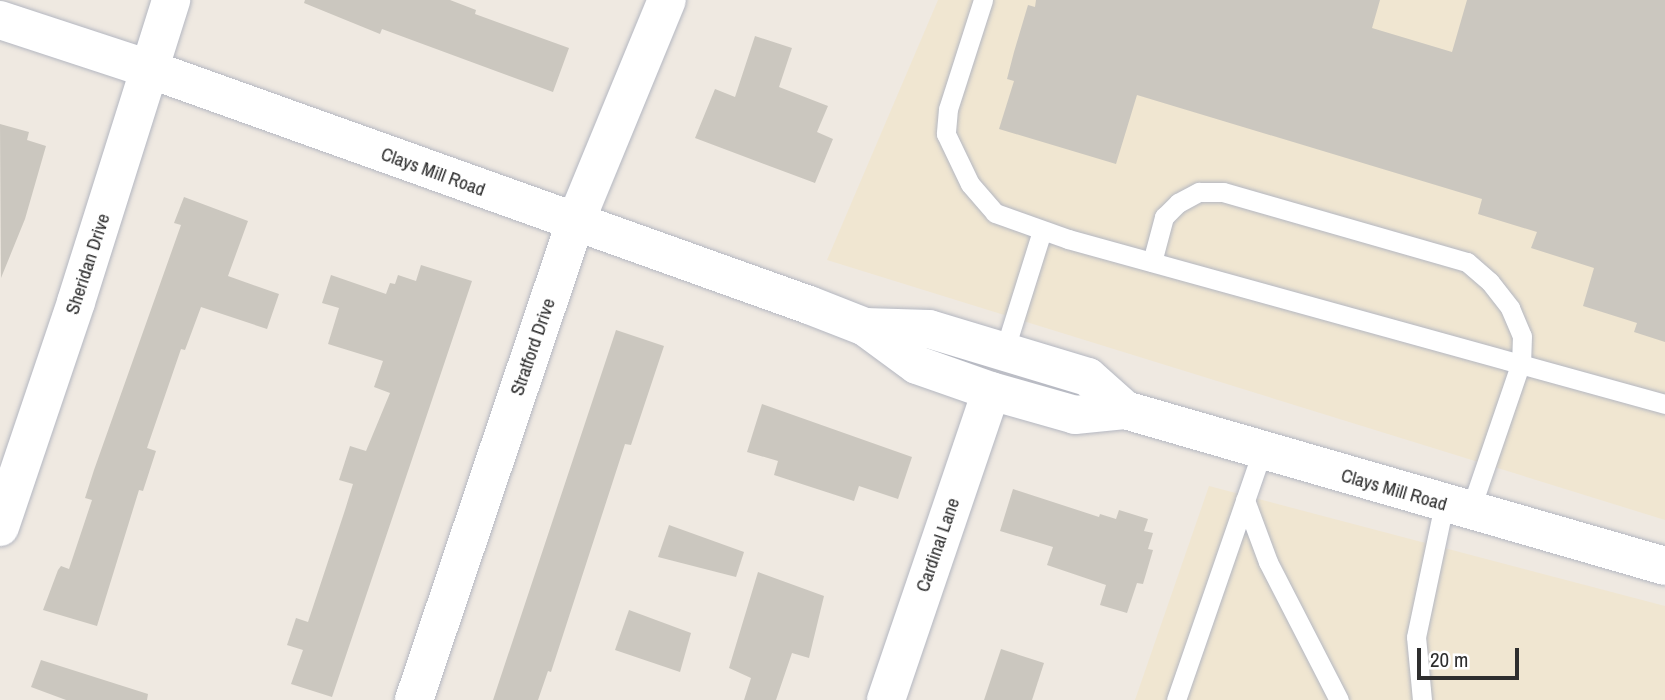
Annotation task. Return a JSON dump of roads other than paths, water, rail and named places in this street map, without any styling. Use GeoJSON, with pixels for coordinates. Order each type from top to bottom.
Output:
{"type":"FeatureCollection","features":[{"type":"Feature","properties":{"kind":"main road","name":"Sheridan Drive"},"geometry":{"type":"LineString","coordinates":[[0,527],[76,302],[171,0]]}},
{"type":"Feature","properties":{"kind":"main road","name":"Stratford Drive"},"geometry":{"type":"LineString","coordinates":[[414,700],[575,223],[667,0]]}},
{"type":"Feature","properties":{"kind":"main road","name":"Clays Mill Road"},"geometry":{"type":"LineString","coordinates":[[0,20],[149,69],[865,327],[917,365],[990,391],[1074,415],[1125,410],[1665,566]]}},
{"type":"Feature","properties":{"kind":"main road","name":"Clays Mill Road"},"geometry":{"type":"LineString","coordinates":[[865,327],[929,329],[1088,377],[1125,410]]}},
{"type":"Feature","properties":{"kind":"main road","name":"Cardinal Lane"},"geometry":{"type":"LineString","coordinates":[[886,700],[990,391]]}},
{"type":"Feature","properties":{"kind":"lane"},"geometry":{"type":"LineString","coordinates":[[983,0],[948,109],[946,134],[970,184],[995,213],[1042,231],[1665,404]]}},
{"type":"Feature","properties":{"kind":"lane"},"geometry":{"type":"LineString","coordinates":[[1152,262],[1164,217],[1178,203],[1199,192],[1223,191],[1467,262],[1490,282],[1510,309],[1522,336],[1521,362],[1457,508],[1416,637],[1422,700]]}},
{"type":"Feature","properties":{"kind":"lane"},"geometry":{"type":"LineString","coordinates":[[1004,352],[1042,231]]}},
{"type":"Feature","properties":{"kind":"lane"},"geometry":{"type":"LineString","coordinates":[[1176,700],[1262,451]]}},
{"type":"Feature","properties":{"kind":"lane"},"geometry":{"type":"LineString","coordinates":[[1245,500],[1268,562],[1339,700]]}}]}
